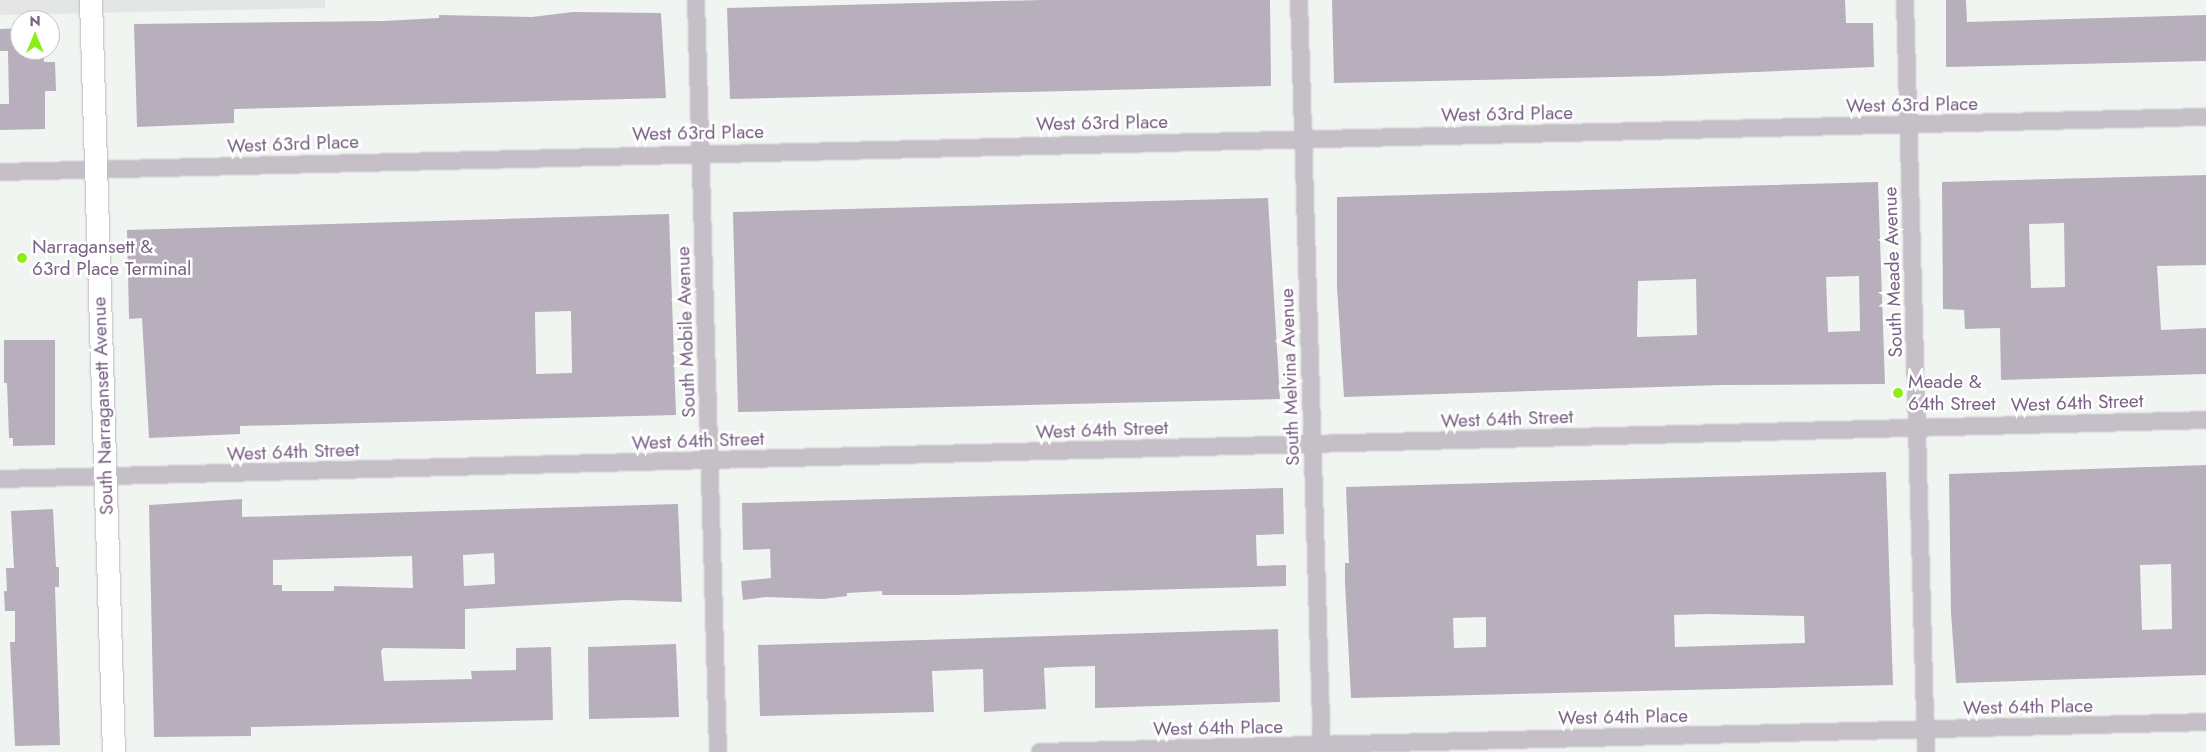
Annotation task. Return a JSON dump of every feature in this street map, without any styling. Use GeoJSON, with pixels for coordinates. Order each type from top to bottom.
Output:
{"type":"FeatureCollection","features":[{"type":"Feature","properties":{"kind":"street","name":"South Narragansett Avenue"},"geometry":{"type":"LineString","coordinates":[[92,0],[114,752]]}},
{"type":"Feature","properties":{"kind":"street","name":"South Mobile Avenue"},"geometry":{"type":"LineString","coordinates":[[696,0],[718,752]]}},
{"type":"Feature","properties":{"kind":"street","name":"South Melvina Avenue"},"geometry":{"type":"LineString","coordinates":[[1299,0],[1322,748]]}},
{"type":"Feature","properties":{"kind":"street","name":"South Meade Avenue"},"geometry":{"type":"LineString","coordinates":[[1905,0],[1926,752]]}},
{"type":"Feature","properties":{"kind":"street","name":"West 63rd Place"},"geometry":{"type":"LineString","coordinates":[[0,172],[701,153],[2206,117]]}},
{"type":"Feature","properties":{"kind":"street","name":"West 64th Street"},"geometry":{"type":"LineString","coordinates":[[0,479],[2206,420]]}},
{"type":"Feature","properties":{"kind":"street","name":"West 64th Place"},"geometry":{"type":"LineString","coordinates":[[1040,752],[1322,748],[2206,722]]}},
{"type":"Feature","properties":{"kind":"shaded area"},"geometry":{"type":"Polygon","coordinates":[[[0,0],[325,0],[325,8],[60,14],[60,10],[10,10],[10,15],[0,15],[0,0]]]}},
{"type":"Feature","properties":{"kind":"building"},"geometry":{"type":"Polygon","coordinates":[[[1041,0],[1270,0],[1271,86],[730,99],[727,8],[1041,0]]]}},
{"type":"Feature","properties":{"kind":"building"},"geometry":{"type":"Polygon","coordinates":[[[1332,0],[1845,0],[1846,23],[1873,23],[1874,67],[1660,76],[1334,83],[1332,0]]]}},
{"type":"Feature","properties":{"kind":"building"},"geometry":{"type":"Polygon","coordinates":[[[1946,0],[1966,0],[1967,22],[2206,15],[2206,61],[1946,67],[1946,0]]]}},
{"type":"Feature","properties":{"kind":"building"},"geometry":{"type":"Polygon","coordinates":[[[573,12],[661,13],[666,98],[234,109],[234,123],[137,127],[134,24],[383,21],[439,18],[439,15],[532,17],[573,12]]]}},
{"type":"Feature","properties":{"kind":"building"},"geometry":{"type":"Polygon","coordinates":[[[10,28],[10,60],[44,60],[44,62],[55,62],[56,91],[45,91],[45,129],[0,130],[0,104],[9,104],[8,51],[0,51],[0,29],[10,28]]]}},
{"type":"Feature","properties":{"kind":"building"},"geometry":{"type":"Polygon","coordinates":[[[2206,175],[2206,265],[2157,266],[2161,330],[2206,328],[2206,374],[2001,380],[2000,328],[1965,329],[1964,310],[1943,309],[1942,182],[2206,175]],[[2064,223],[2029,224],[2031,288],[2065,287],[2064,223]]]}},
{"type":"Feature","properties":{"kind":"building"},"geometry":{"type":"Polygon","coordinates":[[[1878,182],[1885,384],[1721,385],[1344,397],[1337,287],[1337,197],[1878,182]],[[1859,276],[1826,277],[1828,332],[1860,331],[1859,276]],[[1696,279],[1638,281],[1637,337],[1697,335],[1696,279]]]}},
{"type":"Feature","properties":{"kind":"building"},"geometry":{"type":"Polygon","coordinates":[[[1268,198],[1280,399],[738,412],[733,212],[1268,198]]]}},
{"type":"Feature","properties":{"kind":"building"},"geometry":{"type":"Polygon","coordinates":[[[669,214],[676,415],[240,426],[240,434],[149,438],[142,318],[129,319],[127,230],[669,214]],[[571,311],[535,312],[536,374],[572,373],[571,311]]]}},
{"type":"Feature","properties":{"kind":"building"},"geometry":{"type":"Polygon","coordinates":[[[4,340],[55,340],[55,445],[13,446],[13,438],[9,438],[7,383],[4,383],[4,340]]]}},
{"type":"Feature","properties":{"kind":"building"},"geometry":{"type":"Polygon","coordinates":[[[2206,465],[2206,675],[1956,683],[1951,613],[1949,474],[2206,465]],[[2171,564],[2140,565],[2142,630],[2172,629],[2171,564]]]}},
{"type":"Feature","properties":{"kind":"building"},"geometry":{"type":"Polygon","coordinates":[[[1886,472],[1893,685],[1351,698],[1345,583],[1345,563],[1349,563],[1346,487],[1886,472]],[[1674,615],[1675,647],[1805,643],[1804,616],[1674,615]],[[1486,617],[1453,618],[1454,648],[1486,647],[1486,617]]]}},
{"type":"Feature","properties":{"kind":"building"},"geometry":{"type":"Polygon","coordinates":[[[1283,488],[1284,534],[1256,535],[1257,566],[1286,565],[1286,586],[958,595],[882,595],[882,591],[847,593],[847,596],[823,599],[766,597],[743,600],[741,581],[771,578],[770,549],[743,550],[742,503],[1283,488]]]}},
{"type":"Feature","properties":{"kind":"building"},"geometry":{"type":"Polygon","coordinates":[[[242,499],[242,517],[678,504],[682,602],[626,600],[465,609],[465,649],[383,648],[381,651],[384,681],[472,679],[471,671],[516,670],[516,648],[551,647],[553,720],[251,727],[251,736],[154,737],[149,505],[242,499]],[[494,553],[463,555],[464,586],[495,584],[494,553]],[[412,556],[273,560],[273,585],[282,585],[282,591],[334,591],[334,586],[413,588],[412,556]]]}},
{"type":"Feature","properties":{"kind":"building"},"geometry":{"type":"Polygon","coordinates":[[[53,509],[56,567],[59,567],[59,587],[55,587],[60,745],[15,746],[10,642],[15,642],[15,611],[5,611],[4,591],[7,591],[6,568],[14,568],[11,511],[53,509]]]}},
{"type":"Feature","properties":{"kind":"building"},"geometry":{"type":"Polygon","coordinates":[[[1278,629],[1280,702],[1095,708],[1095,666],[1060,667],[1044,668],[1046,709],[984,712],[983,669],[932,671],[934,712],[760,716],[758,645],[1278,629]]]}},
{"type":"Feature","properties":{"kind":"building"},"geometry":{"type":"Polygon","coordinates":[[[676,644],[679,717],[589,719],[588,647],[676,644]]]}},
{"type":"Feature","properties":{"kind":"place","name":"Narragansett & 63rd Place Terminal"},"geometry":{"type":"Point","coordinates":[22,258]}},
{"type":"Feature","properties":{"kind":"place","name":"Meade & 64th Street"},"geometry":{"type":"Point","coordinates":[1898,393]}}]}
